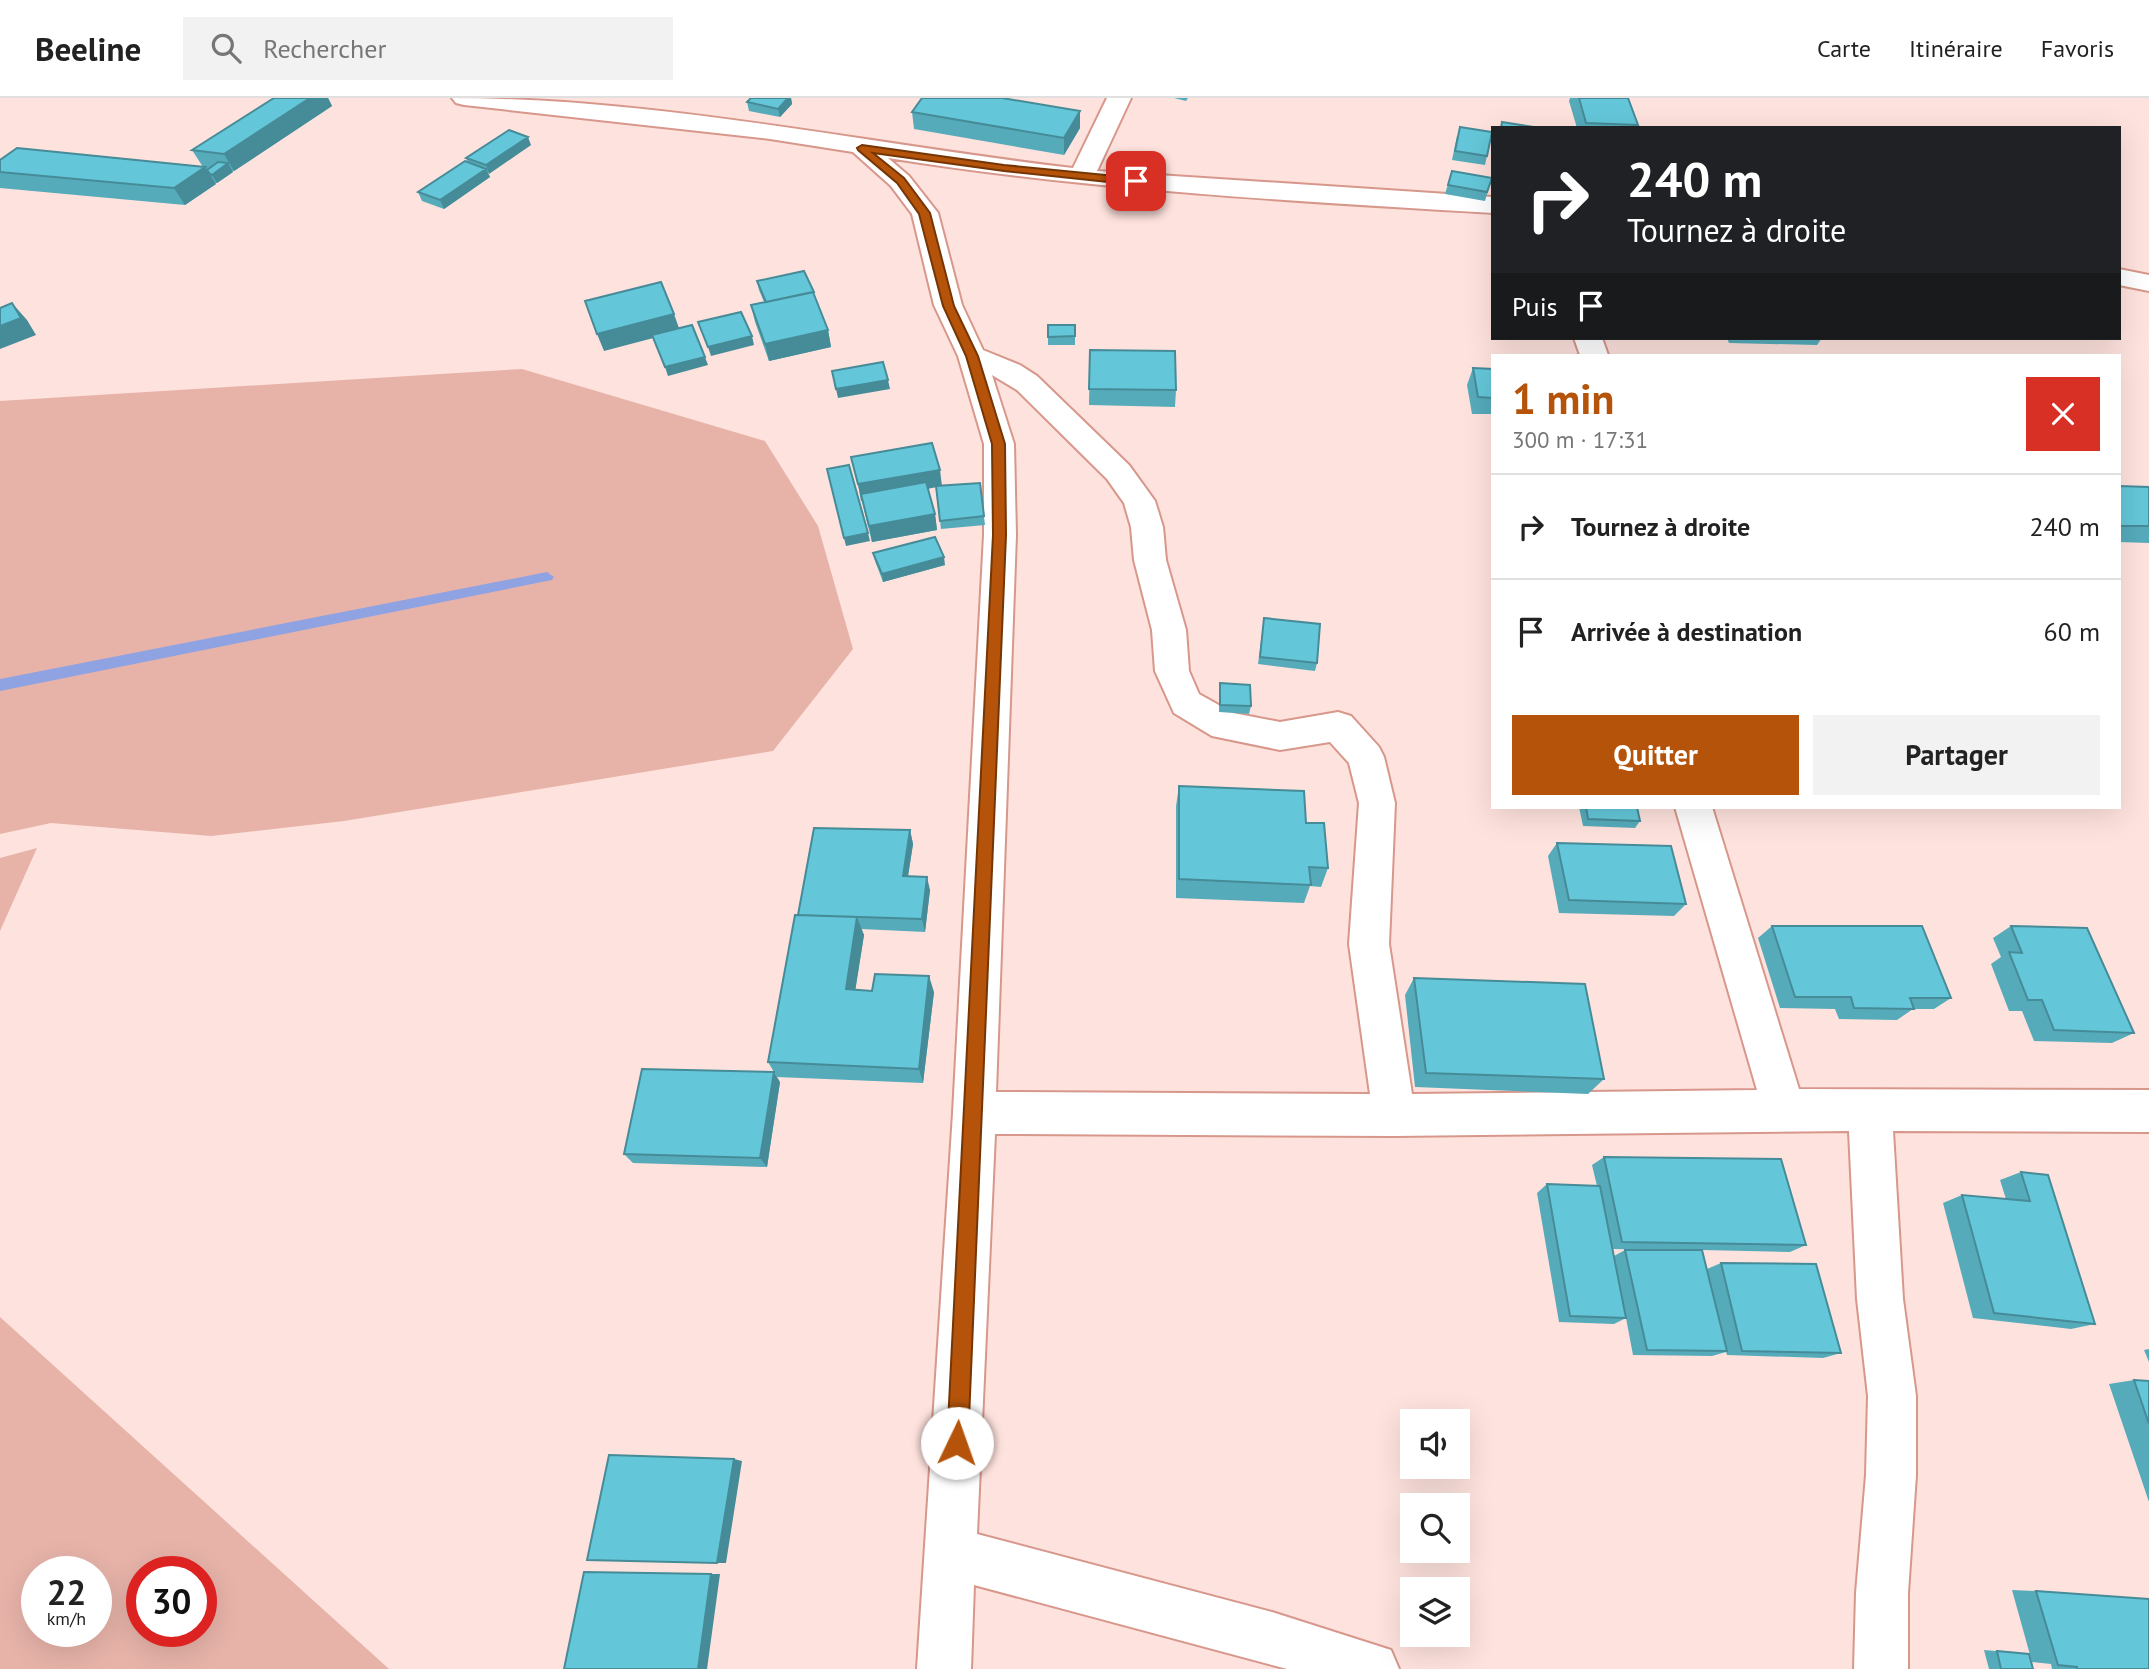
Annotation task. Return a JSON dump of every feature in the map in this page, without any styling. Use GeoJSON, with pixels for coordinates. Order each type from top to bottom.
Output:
{"type":"FeatureCollection","features":[{"type":"Feature","properties":{"kind":"street"},"geometry":{"type":"LineString","coordinates":[[464,98],[770,132],[862,148],[1081,177],[1491,205]]}},
{"type":"Feature","properties":{"kind":"street"},"geometry":{"type":"LineString","coordinates":[[1081,177],[1119,98]]}},
{"type":"Feature","properties":{"kind":"street"},"geometry":{"type":"LineString","coordinates":[[862,148],[900,181],[925,213],[948,306],[972,356],[999,444],[1000,535],[974,1113],[944,1669]]}},
{"type":"Feature","properties":{"kind":"street"},"geometry":{"type":"LineString","coordinates":[[2121,277],[2149,283]]}},
{"type":"Feature","properties":{"kind":"street"},"geometry":{"type":"LineString","coordinates":[[972,356],[1010,372],[1027,383],[1118,472],[1139,501],[1147,527],[1150,560],[1169,630],[1172,671],[1186,703],[1225,726],[1280,736],[1338,726],[1366,757],[1377,803],[1369,944],[1394,1115]]}},
{"type":"Feature","properties":{"kind":"street"},"geometry":{"type":"LineString","coordinates":[[1694,809],[1784,1110]]}},
{"type":"Feature","properties":{"kind":"street"},"geometry":{"type":"LineString","coordinates":[[974,1113],[1394,1115],[1784,1110],[2149,1111]]}},
{"type":"Feature","properties":{"kind":"street"},"geometry":{"type":"LineString","coordinates":[[1870,1112],[1880,1299],[1892,1396],[1891,1475],[1882,1593],[1881,1669]]}},
{"type":"Feature","properties":{"kind":"street"},"geometry":{"type":"LineString","coordinates":[[952,1553],[1272,1637],[1372,1669]]}},
{"type":"Feature","properties":{"kind":"shaded area"},"geometry":{"type":"Polygon","coordinates":[[[522,369],[765,441],[818,526],[853,649],[773,751],[344,821],[211,836],[51,823],[0,834],[0,401],[522,369]]]}},
{"type":"Feature","properties":{"kind":"shaded area"},"geometry":{"type":"Polygon","coordinates":[[[37,848],[0,931],[0,858],[37,848]]]}},
{"type":"Feature","properties":{"kind":"shaded area"},"geometry":{"type":"Polygon","coordinates":[[[0,1317],[389,1669],[0,1669],[0,1317]]]}},
{"type":"Feature","properties":{"kind":"building"},"geometry":{"type":"Polygon","coordinates":[[[274,98],[310,98],[224,154],[192,150],[274,98]]]}},
{"type":"Feature","properties":{"kind":"building"},"geometry":{"type":"Polygon","coordinates":[[[751,98],[788,98],[778,109],[747,102],[751,98]]]}},
{"type":"Feature","properties":{"kind":"building"},"geometry":{"type":"Polygon","coordinates":[[[922,98],[1002,98],[1080,111],[1064,138],[912,112],[922,98]]]}},
{"type":"Feature","properties":{"kind":"building"},"geometry":{"type":"Polygon","coordinates":[[[1579,98],[1628,98],[1638,125],[1586,123],[1579,98]]]}},
{"type":"Feature","properties":{"kind":"building"},"geometry":{"type":"Polygon","coordinates":[[[1502,122],[1527,126],[1501,126],[1502,122]]]}},
{"type":"Feature","properties":{"kind":"building"},"geometry":{"type":"Polygon","coordinates":[[[1460,127],[1491,132],[1487,156],[1455,151],[1460,127]]]}},
{"type":"Feature","properties":{"kind":"building"},"geometry":{"type":"Polygon","coordinates":[[[509,130],[528,137],[486,165],[466,158],[509,130]]]}},
{"type":"Feature","properties":{"kind":"building"},"geometry":{"type":"Polygon","coordinates":[[[17,148],[205,167],[174,188],[0,172],[0,160],[17,148]]]}},
{"type":"Feature","properties":{"kind":"building"},"geometry":{"type":"Polygon","coordinates":[[[465,161],[486,169],[440,200],[418,192],[465,161]]]}},
{"type":"Feature","properties":{"kind":"building"},"geometry":{"type":"Polygon","coordinates":[[[218,162],[228,163],[210,174],[207,170],[218,162]]]}},
{"type":"Feature","properties":{"kind":"building"},"geometry":{"type":"Polygon","coordinates":[[[1452,171],[1491,178],[1487,192],[1448,185],[1452,171]]]}},
{"type":"Feature","properties":{"kind":"building"},"geometry":{"type":"Polygon","coordinates":[[[804,271],[814,292],[766,302],[757,281],[804,271]]]}},
{"type":"Feature","properties":{"kind":"building"},"geometry":{"type":"Polygon","coordinates":[[[661,282],[674,314],[597,334],[585,301],[661,282]]]}},
{"type":"Feature","properties":{"kind":"building"},"geometry":{"type":"Polygon","coordinates":[[[813,292],[828,330],[765,344],[751,305],[813,292]]]}},
{"type":"Feature","properties":{"kind":"building"},"geometry":{"type":"Polygon","coordinates":[[[12,303],[21,318],[0,326],[0,308],[12,303]]]}},
{"type":"Feature","properties":{"kind":"building"},"geometry":{"type":"Polygon","coordinates":[[[741,312],[752,336],[708,347],[698,322],[741,312]]]}},
{"type":"Feature","properties":{"kind":"building"},"geometry":{"type":"Polygon","coordinates":[[[692,325],[705,357],[665,367],[652,335],[692,325]]]}},
{"type":"Feature","properties":{"kind":"building"},"geometry":{"type":"Polygon","coordinates":[[[1048,325],[1075,325],[1075,336],[1048,337],[1048,325]]]}},
{"type":"Feature","properties":{"kind":"building"},"geometry":{"type":"Polygon","coordinates":[[[1090,350],[1175,351],[1176,390],[1089,389],[1090,350]]]}},
{"type":"Feature","properties":{"kind":"building"},"geometry":{"type":"Polygon","coordinates":[[[883,362],[888,380],[836,389],[832,371],[883,362]]]}},
{"type":"Feature","properties":{"kind":"building"},"geometry":{"type":"Polygon","coordinates":[[[1473,368],[1491,369],[1491,398],[1478,397],[1473,368]]]}},
{"type":"Feature","properties":{"kind":"building"},"geometry":{"type":"Polygon","coordinates":[[[932,443],[940,470],[858,484],[851,457],[932,443]]]}},
{"type":"Feature","properties":{"kind":"building"},"geometry":{"type":"Polygon","coordinates":[[[849,465],[868,533],[844,538],[827,469],[849,465]]]}},
{"type":"Feature","properties":{"kind":"building"},"geometry":{"type":"Polygon","coordinates":[[[926,482],[935,514],[869,526],[861,494],[926,482]]]}},
{"type":"Feature","properties":{"kind":"building"},"geometry":{"type":"Polygon","coordinates":[[[980,483],[984,516],[940,521],[936,486],[980,483]]]}},
{"type":"Feature","properties":{"kind":"building"},"geometry":{"type":"Polygon","coordinates":[[[2121,486],[2149,487],[2149,526],[2121,526],[2121,486]]]}},
{"type":"Feature","properties":{"kind":"building"},"geometry":{"type":"Polygon","coordinates":[[[935,537],[944,557],[882,574],[873,553],[935,537]]]}},
{"type":"Feature","properties":{"kind":"building"},"geometry":{"type":"Polygon","coordinates":[[[1264,618],[1320,624],[1317,663],[1260,657],[1264,618]]]}},
{"type":"Feature","properties":{"kind":"building"},"geometry":{"type":"Polygon","coordinates":[[[1220,683],[1250,685],[1251,706],[1220,705],[1220,683]]]}},
{"type":"Feature","properties":{"kind":"building"},"geometry":{"type":"Polygon","coordinates":[[[1179,786],[1304,791],[1306,823],[1324,823],[1328,868],[1309,867],[1311,885],[1179,879],[1179,786]]]}},
{"type":"Feature","properties":{"kind":"building"},"geometry":{"type":"Polygon","coordinates":[[[1586,809],[1637,809],[1640,821],[1588,819],[1586,809]]]}},
{"type":"Feature","properties":{"kind":"building"},"geometry":{"type":"Polygon","coordinates":[[[814,828],[910,830],[903,876],[927,877],[922,919],[798,915],[814,828]]]}},
{"type":"Feature","properties":{"kind":"building"},"geometry":{"type":"Polygon","coordinates":[[[1557,843],[1671,846],[1686,904],[1569,900],[1557,843]]]}},
{"type":"Feature","properties":{"kind":"building"},"geometry":{"type":"Polygon","coordinates":[[[795,915],[857,917],[846,989],[872,991],[875,974],[929,976],[919,1069],[768,1062],[795,915]]]}},
{"type":"Feature","properties":{"kind":"building"},"geometry":{"type":"Polygon","coordinates":[[[1772,926],[1922,926],[1951,998],[1910,998],[1914,1009],[1854,1008],[1851,997],[1795,997],[1772,926]]]}},
{"type":"Feature","properties":{"kind":"building"},"geometry":{"type":"Polygon","coordinates":[[[2011,926],[2087,928],[2134,1033],[2054,1030],[2042,1000],[2028,1000],[2009,952],[2022,953],[2011,926]]]}},
{"type":"Feature","properties":{"kind":"building"},"geometry":{"type":"Polygon","coordinates":[[[1414,978],[1585,984],[1604,1079],[1426,1073],[1414,978]]]}},
{"type":"Feature","properties":{"kind":"building"},"geometry":{"type":"Polygon","coordinates":[[[642,1069],[774,1072],[760,1158],[624,1154],[642,1069]]]}},
{"type":"Feature","properties":{"kind":"building"},"geometry":{"type":"Polygon","coordinates":[[[1604,1157],[1781,1159],[1806,1245],[1622,1242],[1604,1157]]]}},
{"type":"Feature","properties":{"kind":"building"},"geometry":{"type":"Polygon","coordinates":[[[2021,1172],[2048,1175],[2095,1324],[1994,1313],[1962,1195],[2030,1201],[2021,1172]]]}},
{"type":"Feature","properties":{"kind":"building"},"geometry":{"type":"Polygon","coordinates":[[[1547,1184],[1600,1186],[1626,1318],[1570,1316],[1547,1184]]]}},
{"type":"Feature","properties":{"kind":"building"},"geometry":{"type":"Polygon","coordinates":[[[1625,1250],[1702,1250],[1727,1351],[1647,1350],[1625,1250]]]}},
{"type":"Feature","properties":{"kind":"building"},"geometry":{"type":"Polygon","coordinates":[[[1721,1263],[1816,1264],[1841,1353],[1742,1351],[1721,1263]]]}},
{"type":"Feature","properties":{"kind":"building"},"geometry":{"type":"Polygon","coordinates":[[[2134,1380],[2149,1381],[2149,1424],[2134,1380]]]}},
{"type":"Feature","properties":{"kind":"building"},"geometry":{"type":"Polygon","coordinates":[[[609,1455],[734,1459],[717,1563],[587,1560],[609,1455]]]}},
{"type":"Feature","properties":{"kind":"building"},"geometry":{"type":"Polygon","coordinates":[[[584,1572],[711,1574],[698,1669],[564,1669],[584,1572]]]}},
{"type":"Feature","properties":{"kind":"building"},"geometry":{"type":"Polygon","coordinates":[[[2036,1591],[2149,1599],[2149,1669],[2077,1669],[2058,1665],[2036,1591]]]}},
{"type":"Feature","properties":{"kind":"building"},"geometry":{"type":"Polygon","coordinates":[[[1997,1651],[2029,1654],[2033,1669],[2001,1669],[1997,1651]]]}},
{"type":"Feature","properties":{"kind":"waterway"},"geometry":{"type":"LineString","coordinates":[[0,685],[547,577]]}},
{"type":"Feature","properties":{"kind":"route"},"geometry":{"type":"LineString","coordinates":[[957,1443],[1000,535],[999,444],[972,356],[948,306],[925,213],[900,181],[862,148],[1004,168],[1136,181]]}}]}
